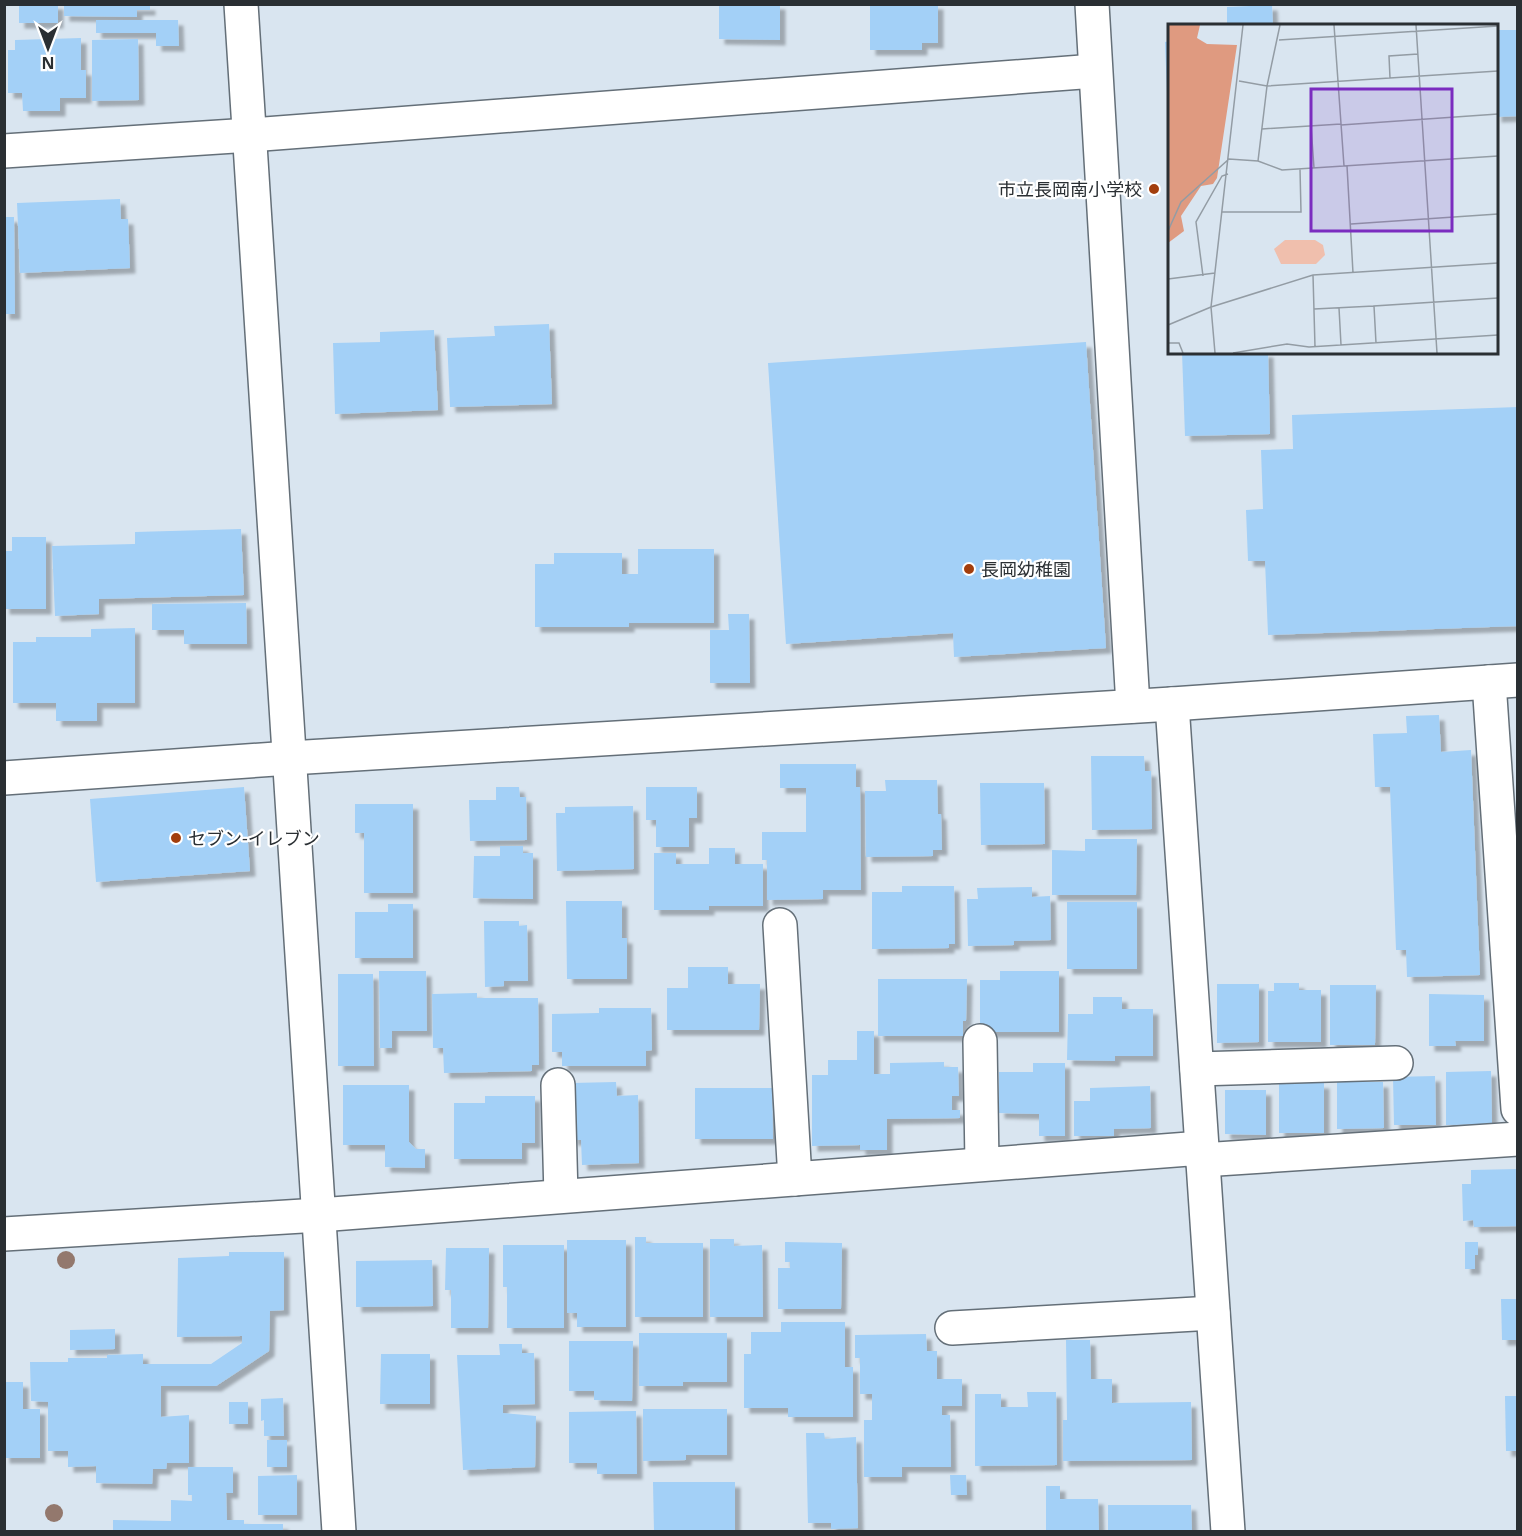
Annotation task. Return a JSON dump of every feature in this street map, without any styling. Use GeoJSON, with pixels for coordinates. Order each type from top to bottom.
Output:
{"type":"FeatureCollection","features":[{"type":"Feature","properties":{"kind":"street"},"geometry":{"type":"LineString","coordinates":[[241,4],[339,1532]]}},
{"type":"Feature","properties":{"kind":"street"},"geometry":{"type":"LineString","coordinates":[[1092,4],[1133,706]]}},
{"type":"Feature","properties":{"kind":"street"},"geometry":{"type":"LineString","coordinates":[[4,151],[250,135],[1095,71]]}},
{"type":"Feature","properties":{"kind":"street"},"geometry":{"type":"LineString","coordinates":[[4,778],[1503,681],[1518,1108]]}},
{"type":"Feature","properties":{"kind":"street"},"geometry":{"type":"LineString","coordinates":[[1172,704],[1228,1532]]}},
{"type":"Feature","properties":{"kind":"street"},"geometry":{"type":"LineString","coordinates":[[780,926],[795,1179]]}},
{"type":"Feature","properties":{"kind":"street"},"geometry":{"type":"LineString","coordinates":[[980,1041],[982,1164]]}},
{"type":"Feature","properties":{"kind":"street"},"geometry":{"type":"LineString","coordinates":[[1197,1069],[1396,1063]]}},
{"type":"Feature","properties":{"kind":"street"},"geometry":{"type":"LineString","coordinates":[[558,1085],[561,1196]]}},
{"type":"Feature","properties":{"kind":"street"},"geometry":{"type":"LineString","coordinates":[[4,1234],[319,1215],[982,1164],[1518,1139]]}},
{"type":"Feature","properties":{"kind":"street"},"geometry":{"type":"LineString","coordinates":[[952,1328],[1213,1313]]}},
{"type":"Feature","properties":{"kind":"building"},"geometry":{"type":"Polygon","coordinates":[[[19,4],[58,4],[58,23],[19,23],[19,4]]]}},
{"type":"Feature","properties":{"kind":"building"},"geometry":{"type":"Polygon","coordinates":[[[719,4],[780,4],[780,40],[719,39],[719,4]]]}},
{"type":"Feature","properties":{"kind":"building"},"geometry":{"type":"Polygon","coordinates":[[[870,4],[938,4],[938,43],[922,43],[922,50],[870,50],[870,4]]]}},
{"type":"Feature","properties":{"kind":"building"},"geometry":{"type":"Polygon","coordinates":[[[64,5],[150,5],[150,10],[137,10],[137,17],[64,16],[64,5]]]}},
{"type":"Feature","properties":{"kind":"building"},"geometry":{"type":"Polygon","coordinates":[[[1272,5],[1273,24],[1227,24],[1227,7],[1272,5]]]}},
{"type":"Feature","properties":{"kind":"building"},"geometry":{"type":"Polygon","coordinates":[[[96,20],[178,20],[179,46],[156,46],[156,33],[96,33],[96,20]]]}},
{"type":"Feature","properties":{"kind":"building"},"geometry":{"type":"Polygon","coordinates":[[[1498,30],[1518,30],[1518,116],[1498,117],[1498,30]]]}},
{"type":"Feature","properties":{"kind":"building"},"geometry":{"type":"Polygon","coordinates":[[[81,38],[81,70],[86,70],[86,98],[60,98],[60,111],[23,111],[22,93],[8,93],[8,50],[15,50],[15,40],[81,38]]]}},
{"type":"Feature","properties":{"kind":"building"},"geometry":{"type":"Polygon","coordinates":[[[138,39],[139,100],[92,101],[92,40],[138,39]]]}},
{"type":"Feature","properties":{"kind":"building"},"geometry":{"type":"Polygon","coordinates":[[[1168,41],[1168,119],[1165,42],[1168,41]]]}},
{"type":"Feature","properties":{"kind":"building"},"geometry":{"type":"Polygon","coordinates":[[[120,199],[121,219],[128,219],[130,268],[20,273],[17,203],[120,199]]]}},
{"type":"Feature","properties":{"kind":"building"},"geometry":{"type":"Polygon","coordinates":[[[4,217],[14,217],[15,314],[4,314],[4,217]]]}},
{"type":"Feature","properties":{"kind":"building"},"geometry":{"type":"Polygon","coordinates":[[[549,324],[552,404],[450,407],[447,338],[495,336],[494,326],[549,324]]]}},
{"type":"Feature","properties":{"kind":"building"},"geometry":{"type":"Polygon","coordinates":[[[434,330],[438,410],[335,414],[333,343],[380,342],[380,332],[434,330]]]}},
{"type":"Feature","properties":{"kind":"building"},"geometry":{"type":"Polygon","coordinates":[[[1086,342],[1106,648],[954,657],[953,633],[786,644],[768,363],[1086,342]]]}},
{"type":"Feature","properties":{"kind":"building"},"geometry":{"type":"Polygon","coordinates":[[[1182,354],[1268,354],[1270,434],[1185,436],[1182,354]]]}},
{"type":"Feature","properties":{"kind":"building"},"geometry":{"type":"Polygon","coordinates":[[[1518,407],[1518,626],[1268,635],[1265,561],[1248,561],[1246,510],[1263,509],[1261,450],[1293,449],[1292,415],[1518,407]]]}},
{"type":"Feature","properties":{"kind":"building"},"geometry":{"type":"Polygon","coordinates":[[[241,529],[244,595],[99,599],[99,614],[55,616],[52,546],[135,544],[135,532],[241,529]]]}},
{"type":"Feature","properties":{"kind":"building"},"geometry":{"type":"Polygon","coordinates":[[[12,537],[46,537],[46,609],[4,609],[4,551],[12,551],[12,537]]]}},
{"type":"Feature","properties":{"kind":"building"},"geometry":{"type":"Polygon","coordinates":[[[638,549],[714,549],[714,623],[629,623],[629,627],[535,627],[535,564],[554,564],[554,553],[622,553],[622,574],[638,574],[638,549]]]}},
{"type":"Feature","properties":{"kind":"building"},"geometry":{"type":"Polygon","coordinates":[[[246,603],[247,644],[184,644],[184,630],[152,630],[152,604],[246,603]]]}},
{"type":"Feature","properties":{"kind":"building"},"geometry":{"type":"Polygon","coordinates":[[[728,614],[749,614],[750,683],[710,683],[710,630],[729,630],[728,614]]]}},
{"type":"Feature","properties":{"kind":"building"},"geometry":{"type":"Polygon","coordinates":[[[135,628],[135,703],[97,703],[97,721],[56,721],[56,703],[13,703],[13,642],[36,642],[36,637],[91,637],[91,629],[135,628]]]}},
{"type":"Feature","properties":{"kind":"building"},"geometry":{"type":"Polygon","coordinates":[[[1439,715],[1441,752],[1471,750],[1480,975],[1407,977],[1406,950],[1396,950],[1390,787],[1375,787],[1373,734],[1407,733],[1406,716],[1439,715]]]}},
{"type":"Feature","properties":{"kind":"building"},"geometry":{"type":"Polygon","coordinates":[[[1091,756],[1144,756],[1145,771],[1151,771],[1152,829],[1092,830],[1091,756]]]}},
{"type":"Feature","properties":{"kind":"building"},"geometry":{"type":"Polygon","coordinates":[[[780,764],[856,764],[856,787],[860,787],[861,890],[823,890],[823,899],[767,900],[767,860],[762,860],[762,832],[806,832],[806,788],[780,788],[780,764]]]}},
{"type":"Feature","properties":{"kind":"building"},"geometry":{"type":"Polygon","coordinates":[[[885,780],[937,780],[942,850],[933,850],[933,856],[866,857],[865,791],[886,791],[885,780]]]}},
{"type":"Feature","properties":{"kind":"building"},"geometry":{"type":"Polygon","coordinates":[[[980,783],[1044,783],[1045,844],[981,845],[980,783]]]}},
{"type":"Feature","properties":{"kind":"building"},"geometry":{"type":"Polygon","coordinates":[[[244,787],[250,871],[96,882],[90,799],[244,787]]]}},
{"type":"Feature","properties":{"kind":"building"},"geometry":{"type":"Polygon","coordinates":[[[496,787],[519,787],[520,797],[526,797],[527,840],[470,841],[469,800],[496,800],[496,787]]]}},
{"type":"Feature","properties":{"kind":"building"},"geometry":{"type":"Polygon","coordinates":[[[646,787],[697,787],[697,818],[689,818],[689,847],[656,847],[656,820],[646,820],[646,787]]]}},
{"type":"Feature","properties":{"kind":"building"},"geometry":{"type":"Polygon","coordinates":[[[355,804],[413,804],[413,893],[364,893],[364,833],[355,833],[355,804]]]}},
{"type":"Feature","properties":{"kind":"building"},"geometry":{"type":"Polygon","coordinates":[[[633,806],[634,869],[557,871],[556,813],[565,813],[565,807],[633,806]]]}},
{"type":"Feature","properties":{"kind":"building"},"geometry":{"type":"Polygon","coordinates":[[[1085,839],[1137,839],[1136,895],[1052,895],[1052,850],[1085,851],[1085,839]]]}},
{"type":"Feature","properties":{"kind":"building"},"geometry":{"type":"Polygon","coordinates":[[[500,846],[523,846],[523,853],[533,853],[533,899],[473,898],[474,856],[500,856],[500,846]]]}},
{"type":"Feature","properties":{"kind":"building"},"geometry":{"type":"Polygon","coordinates":[[[709,848],[735,848],[735,864],[763,864],[763,906],[709,906],[709,910],[654,910],[654,853],[676,853],[676,864],[709,864],[709,848]]]}},
{"type":"Feature","properties":{"kind":"building"},"geometry":{"type":"Polygon","coordinates":[[[902,886],[954,886],[955,944],[949,944],[949,948],[872,949],[872,892],[902,892],[902,886]]]}},
{"type":"Feature","properties":{"kind":"building"},"geometry":{"type":"Polygon","coordinates":[[[1032,887],[1032,897],[1050,896],[1051,940],[1014,941],[1014,945],[968,946],[967,899],[978,899],[977,888],[1032,887]]]}},
{"type":"Feature","properties":{"kind":"building"},"geometry":{"type":"Polygon","coordinates":[[[566,901],[622,901],[622,938],[627,938],[627,979],[567,979],[566,901]]]}},
{"type":"Feature","properties":{"kind":"building"},"geometry":{"type":"Polygon","coordinates":[[[1067,902],[1137,902],[1137,969],[1067,969],[1067,902]]]}},
{"type":"Feature","properties":{"kind":"building"},"geometry":{"type":"Polygon","coordinates":[[[388,904],[413,904],[413,958],[355,958],[355,912],[388,912],[388,904]]]}},
{"type":"Feature","properties":{"kind":"building"},"geometry":{"type":"Polygon","coordinates":[[[484,921],[519,921],[519,926],[527,925],[528,981],[504,981],[504,986],[485,987],[484,921]]]}},
{"type":"Feature","properties":{"kind":"building"},"geometry":{"type":"Polygon","coordinates":[[[688,967],[728,967],[728,984],[760,984],[759,1030],[667,1030],[667,988],[688,988],[688,967]]]}},
{"type":"Feature","properties":{"kind":"building"},"geometry":{"type":"Polygon","coordinates":[[[379,971],[426,971],[427,1031],[392,1031],[392,1048],[380,1048],[379,971]]]}},
{"type":"Feature","properties":{"kind":"building"},"geometry":{"type":"Polygon","coordinates":[[[1000,971],[1059,971],[1059,1032],[980,1032],[980,980],[1000,980],[1000,971]]]}},
{"type":"Feature","properties":{"kind":"building"},"geometry":{"type":"Polygon","coordinates":[[[338,974],[373,974],[374,1066],[338,1066],[338,974]]]}},
{"type":"Feature","properties":{"kind":"building"},"geometry":{"type":"Polygon","coordinates":[[[878,979],[967,979],[966,1021],[963,1021],[963,1036],[878,1036],[878,979]]]}},
{"type":"Feature","properties":{"kind":"building"},"geometry":{"type":"Polygon","coordinates":[[[1274,983],[1299,983],[1299,990],[1321,990],[1321,1042],[1268,1042],[1268,991],[1274,991],[1274,983]]]}},
{"type":"Feature","properties":{"kind":"building"},"geometry":{"type":"Polygon","coordinates":[[[1217,984],[1259,984],[1259,1042],[1217,1043],[1217,984]]]}},
{"type":"Feature","properties":{"kind":"building"},"geometry":{"type":"Polygon","coordinates":[[[1330,985],[1376,985],[1375,1045],[1330,1045],[1330,985]]]}},
{"type":"Feature","properties":{"kind":"building"},"geometry":{"type":"Polygon","coordinates":[[[477,993],[477,998],[538,998],[539,1065],[532,1065],[532,1071],[444,1073],[443,1048],[433,1048],[432,994],[477,993]]]}},
{"type":"Feature","properties":{"kind":"building"},"geometry":{"type":"Polygon","coordinates":[[[1429,994],[1484,995],[1484,1041],[1455,1041],[1456,1046],[1429,1046],[1429,994]]]}},
{"type":"Feature","properties":{"kind":"building"},"geometry":{"type":"Polygon","coordinates":[[[1093,997],[1122,997],[1122,1009],[1153,1009],[1153,1056],[1115,1056],[1115,1061],[1067,1060],[1068,1014],[1093,1014],[1093,997]]]}},
{"type":"Feature","properties":{"kind":"building"},"geometry":{"type":"Polygon","coordinates":[[[599,1008],[651,1008],[652,1050],[646,1051],[646,1066],[562,1066],[562,1052],[552,1052],[552,1014],[599,1013],[599,1008]]]}},
{"type":"Feature","properties":{"kind":"building"},"geometry":{"type":"Polygon","coordinates":[[[857,1031],[874,1031],[874,1074],[890,1074],[890,1063],[944,1062],[944,1067],[958,1067],[959,1096],[952,1096],[952,1110],[960,1110],[960,1118],[887,1119],[887,1150],[860,1150],[860,1145],[812,1146],[812,1075],[828,1075],[828,1060],[857,1060],[857,1031]]]}},
{"type":"Feature","properties":{"kind":"building"},"geometry":{"type":"Polygon","coordinates":[[[1033,1063],[1065,1063],[1065,1136],[1039,1136],[1039,1114],[999,1113],[999,1072],[1033,1072],[1033,1063]]]}},
{"type":"Feature","properties":{"kind":"building"},"geometry":{"type":"Polygon","coordinates":[[[1491,1071],[1492,1124],[1446,1125],[1446,1072],[1491,1071]]]}},
{"type":"Feature","properties":{"kind":"building"},"geometry":{"type":"Polygon","coordinates":[[[1435,1076],[1436,1125],[1394,1125],[1393,1077],[1435,1076]]]}},
{"type":"Feature","properties":{"kind":"building"},"geometry":{"type":"Polygon","coordinates":[[[616,1082],[617,1096],[638,1095],[639,1163],[582,1165],[581,1140],[572,1140],[571,1083],[616,1082]]]}},
{"type":"Feature","properties":{"kind":"building"},"geometry":{"type":"Polygon","coordinates":[[[1337,1082],[1383,1082],[1384,1128],[1337,1129],[1337,1082]]]}},
{"type":"Feature","properties":{"kind":"building"},"geometry":{"type":"Polygon","coordinates":[[[1279,1083],[1324,1083],[1324,1133],[1279,1133],[1279,1083]]]}},
{"type":"Feature","properties":{"kind":"building"},"geometry":{"type":"Polygon","coordinates":[[[343,1085],[409,1085],[409,1142],[416,1149],[425,1149],[425,1168],[385,1167],[385,1145],[343,1145],[343,1085]]]}},
{"type":"Feature","properties":{"kind":"building"},"geometry":{"type":"Polygon","coordinates":[[[1150,1086],[1151,1128],[1114,1129],[1114,1136],[1074,1136],[1074,1101],[1090,1101],[1090,1088],[1150,1086]]]}},
{"type":"Feature","properties":{"kind":"building"},"geometry":{"type":"Polygon","coordinates":[[[695,1088],[772,1088],[773,1139],[695,1139],[695,1088]]]}},
{"type":"Feature","properties":{"kind":"building"},"geometry":{"type":"Polygon","coordinates":[[[1225,1090],[1266,1090],[1266,1135],[1225,1134],[1225,1090]]]}},
{"type":"Feature","properties":{"kind":"building"},"geometry":{"type":"Polygon","coordinates":[[[485,1096],[535,1096],[535,1143],[522,1143],[522,1159],[454,1159],[454,1103],[485,1103],[485,1096]]]}},
{"type":"Feature","properties":{"kind":"building"},"geometry":{"type":"Polygon","coordinates":[[[1518,1169],[1518,1226],[1474,1227],[1473,1220],[1463,1221],[1462,1184],[1471,1184],[1471,1170],[1518,1169]]]}},
{"type":"Feature","properties":{"kind":"building"},"geometry":{"type":"Polygon","coordinates":[[[635,1237],[646,1237],[646,1243],[703,1243],[703,1317],[635,1317],[635,1237]]]}},
{"type":"Feature","properties":{"kind":"building"},"geometry":{"type":"Polygon","coordinates":[[[710,1239],[734,1239],[734,1246],[762,1245],[763,1317],[710,1317],[710,1239]]]}},
{"type":"Feature","properties":{"kind":"building"},"geometry":{"type":"Polygon","coordinates":[[[567,1240],[626,1240],[626,1327],[577,1327],[577,1313],[567,1313],[567,1240]]]}},
{"type":"Feature","properties":{"kind":"building"},"geometry":{"type":"Polygon","coordinates":[[[785,1242],[842,1243],[841,1309],[778,1309],[778,1268],[790,1268],[790,1262],[785,1262],[785,1242]]]}},
{"type":"Feature","properties":{"kind":"building"},"geometry":{"type":"Polygon","coordinates":[[[1465,1242],[1478,1242],[1475,1269],[1465,1269],[1465,1242]]]}},
{"type":"Feature","properties":{"kind":"building"},"geometry":{"type":"Polygon","coordinates":[[[503,1245],[564,1245],[564,1328],[507,1328],[507,1287],[503,1287],[503,1245]]]}},
{"type":"Feature","properties":{"kind":"building"},"geometry":{"type":"Polygon","coordinates":[[[446,1248],[489,1248],[488,1328],[451,1328],[451,1290],[445,1290],[446,1248]]]}},
{"type":"Feature","properties":{"kind":"building"},"geometry":{"type":"Polygon","coordinates":[[[229,1252],[284,1252],[284,1310],[270,1311],[269,1351],[216,1386],[161,1386],[161,1417],[189,1415],[189,1463],[167,1463],[166,1469],[153,1469],[152,1484],[96,1483],[96,1466],[68,1467],[68,1451],[48,1451],[48,1402],[31,1401],[30,1362],[68,1362],[68,1358],[107,1358],[107,1355],[143,1354],[143,1364],[211,1364],[242,1343],[242,1336],[177,1337],[178,1258],[229,1256],[229,1252]]]}},
{"type":"Feature","properties":{"kind":"building"},"geometry":{"type":"Polygon","coordinates":[[[432,1260],[433,1306],[356,1307],[356,1261],[432,1260]]]}},
{"type":"Feature","properties":{"kind":"building"},"geometry":{"type":"Polygon","coordinates":[[[1501,1299],[1518,1299],[1518,1340],[1502,1340],[1501,1299]]]}},
{"type":"Feature","properties":{"kind":"building"},"geometry":{"type":"Polygon","coordinates":[[[781,1322],[845,1322],[845,1367],[853,1367],[853,1417],[788,1417],[788,1408],[744,1408],[744,1354],[751,1354],[751,1332],[781,1332],[781,1322]]]}},
{"type":"Feature","properties":{"kind":"building"},"geometry":{"type":"Polygon","coordinates":[[[115,1329],[115,1349],[70,1350],[70,1330],[115,1329]]]}},
{"type":"Feature","properties":{"kind":"building"},"geometry":{"type":"Polygon","coordinates":[[[639,1333],[727,1333],[727,1382],[683,1382],[683,1386],[639,1386],[639,1333]]]}},
{"type":"Feature","properties":{"kind":"building"},"geometry":{"type":"Polygon","coordinates":[[[926,1334],[927,1351],[937,1351],[937,1379],[962,1379],[962,1406],[942,1406],[942,1415],[950,1415],[951,1467],[902,1467],[902,1477],[864,1477],[864,1420],[872,1420],[872,1394],[860,1394],[860,1358],[855,1358],[855,1335],[926,1334]]]}},
{"type":"Feature","properties":{"kind":"building"},"geometry":{"type":"Polygon","coordinates":[[[1066,1340],[1090,1340],[1091,1379],[1112,1379],[1112,1403],[1191,1402],[1192,1460],[1063,1461],[1063,1420],[1067,1420],[1066,1340]]]}},
{"type":"Feature","properties":{"kind":"building"},"geometry":{"type":"Polygon","coordinates":[[[569,1341],[633,1341],[632,1401],[594,1400],[594,1391],[569,1391],[569,1341]]]}},
{"type":"Feature","properties":{"kind":"building"},"geometry":{"type":"Polygon","coordinates":[[[499,1344],[522,1344],[522,1353],[534,1353],[535,1404],[503,1405],[503,1413],[536,1416],[535,1467],[463,1470],[457,1355],[500,1355],[499,1344]]]}},
{"type":"Feature","properties":{"kind":"building"},"geometry":{"type":"Polygon","coordinates":[[[381,1354],[430,1354],[430,1404],[380,1404],[381,1354]]]}},
{"type":"Feature","properties":{"kind":"building"},"geometry":{"type":"Polygon","coordinates":[[[4,1382],[23,1382],[23,1409],[40,1409],[40,1458],[4,1458],[4,1382]]]}},
{"type":"Feature","properties":{"kind":"building"},"geometry":{"type":"Polygon","coordinates":[[[1027,1392],[1056,1392],[1057,1465],[975,1466],[975,1394],[1001,1394],[1001,1407],[1028,1407],[1027,1392]]]}},
{"type":"Feature","properties":{"kind":"building"},"geometry":{"type":"Polygon","coordinates":[[[1505,1396],[1518,1396],[1518,1451],[1506,1451],[1505,1396]]]}},
{"type":"Feature","properties":{"kind":"building"},"geometry":{"type":"Polygon","coordinates":[[[283,1398],[284,1436],[264,1436],[261,1399],[283,1398]]]}},
{"type":"Feature","properties":{"kind":"building"},"geometry":{"type":"Polygon","coordinates":[[[229,1402],[248,1402],[248,1424],[229,1424],[229,1402]]]}},
{"type":"Feature","properties":{"kind":"building"},"geometry":{"type":"Polygon","coordinates":[[[643,1409],[727,1409],[727,1455],[686,1455],[686,1460],[643,1461],[643,1409]]]}},
{"type":"Feature","properties":{"kind":"building"},"geometry":{"type":"Polygon","coordinates":[[[636,1411],[637,1474],[597,1474],[597,1463],[569,1463],[569,1412],[636,1411]]]}},
{"type":"Feature","properties":{"kind":"building"},"geometry":{"type":"Polygon","coordinates":[[[806,1433],[824,1433],[825,1439],[856,1437],[858,1528],[831,1529],[831,1523],[808,1523],[806,1433]]]}},
{"type":"Feature","properties":{"kind":"building"},"geometry":{"type":"Polygon","coordinates":[[[267,1440],[287,1440],[287,1467],[267,1467],[267,1440]]]}},
{"type":"Feature","properties":{"kind":"building"},"geometry":{"type":"Polygon","coordinates":[[[188,1467],[233,1467],[233,1493],[226,1493],[227,1520],[244,1520],[244,1524],[283,1524],[283,1532],[113,1532],[113,1520],[171,1521],[171,1500],[192,1501],[192,1495],[188,1495],[188,1467]]]}},
{"type":"Feature","properties":{"kind":"building"},"geometry":{"type":"Polygon","coordinates":[[[297,1475],[297,1515],[258,1515],[258,1476],[297,1475]]]}},
{"type":"Feature","properties":{"kind":"building"},"geometry":{"type":"Polygon","coordinates":[[[950,1475],[966,1475],[967,1495],[951,1495],[950,1475]]]}},
{"type":"Feature","properties":{"kind":"building"},"geometry":{"type":"Polygon","coordinates":[[[653,1482],[735,1482],[735,1532],[654,1532],[653,1482]]]}},
{"type":"Feature","properties":{"kind":"building"},"geometry":{"type":"Polygon","coordinates":[[[1046,1486],[1060,1486],[1060,1499],[1098,1499],[1099,1532],[1046,1532],[1046,1486]]]}},
{"type":"Feature","properties":{"kind":"building"},"geometry":{"type":"Polygon","coordinates":[[[1108,1505],[1191,1505],[1192,1532],[1108,1532],[1108,1505]]]}},
{"type":"Feature","properties":{"kind":"place","name":"市立長岡南小学校"},"geometry":{"type":"Point","coordinates":[1154,189]}},
{"type":"Feature","properties":{"kind":"place","name":"長岡幼稚園"},"geometry":{"type":"Point","coordinates":[969,569]}},
{"type":"Feature","properties":{"kind":"place","name":"セブン-イレブン"},"geometry":{"type":"Point","coordinates":[176,838]}}]}
